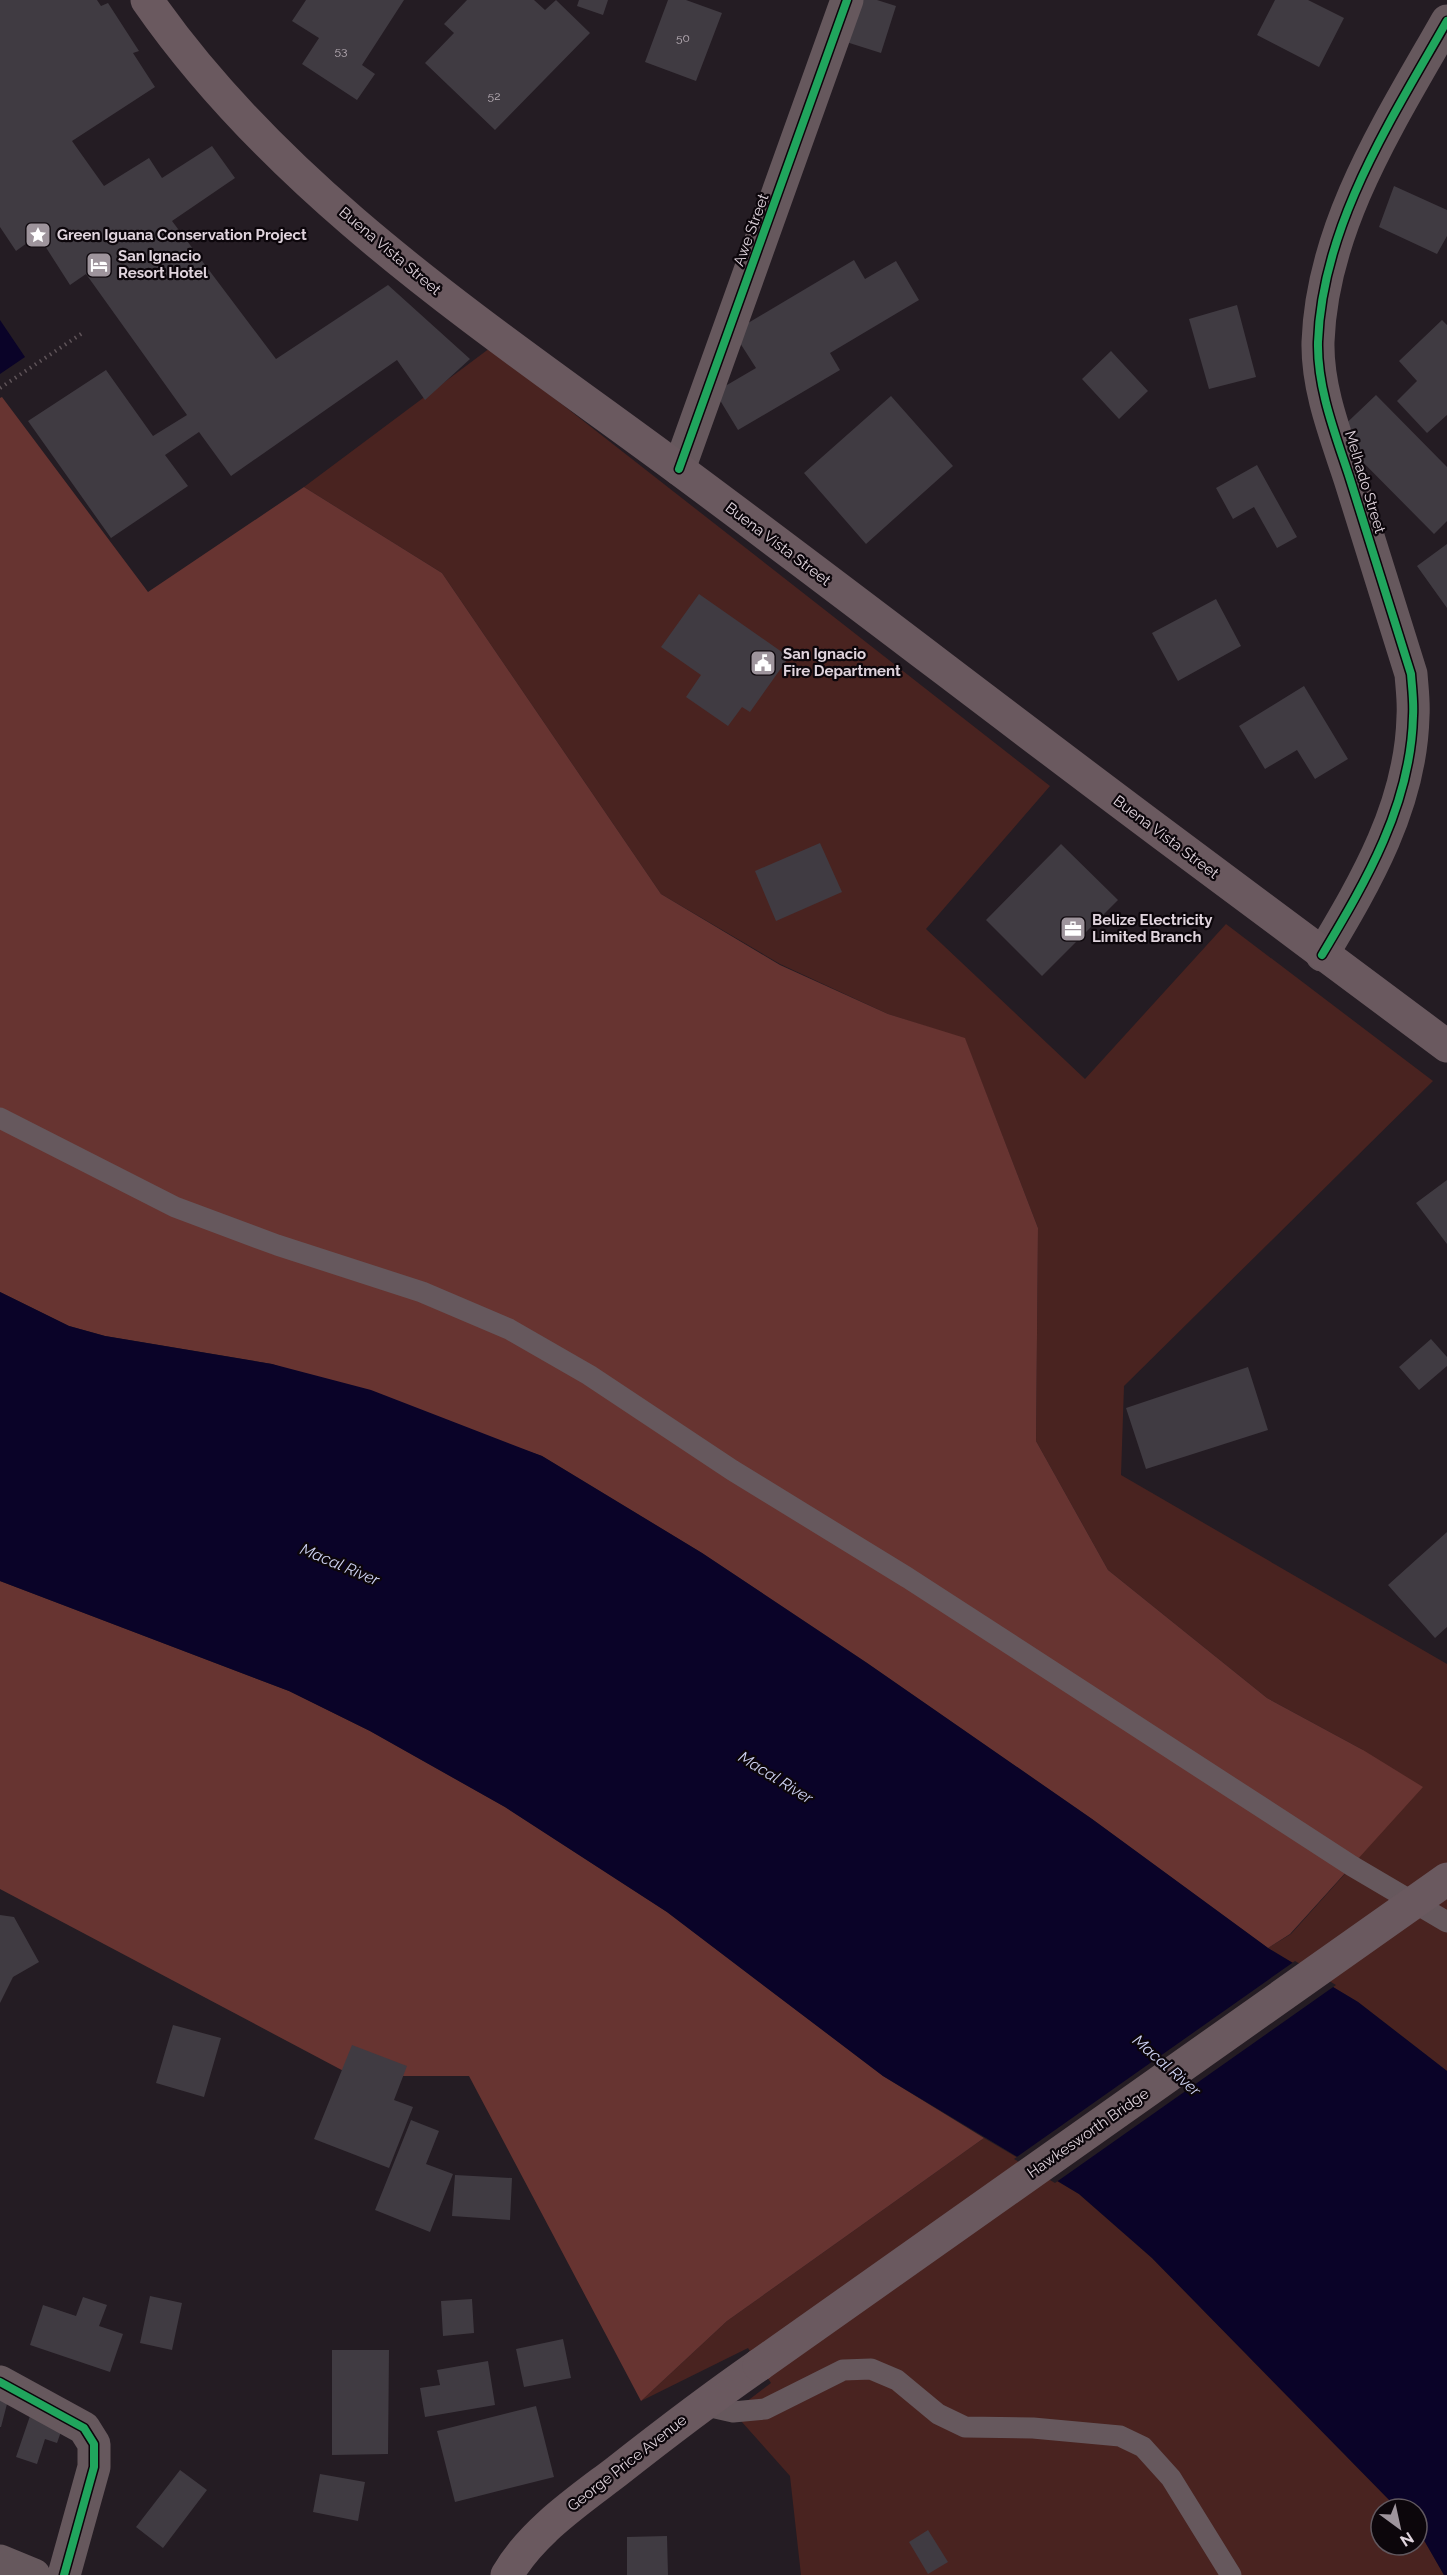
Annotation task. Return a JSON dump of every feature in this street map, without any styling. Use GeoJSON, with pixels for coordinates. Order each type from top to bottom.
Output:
{"type":"FeatureCollection","features":[{"type":"Feature","properties":{"kind":"main road","name":"Buena Vista Street"},"geometry":{"type":"LineString","coordinates":[[147,0],[175,40],[219,93],[340,211],[402,263],[496,338],[679,470],[1322,955],[1447,1046]]}},
{"type":"Feature","properties":{"kind":"main road","name":"Hawkesworth Bridge"},"geometry":{"type":"LineString","coordinates":[[759,2365],[1447,1880]]}},
{"type":"Feature","properties":{"kind":"main road","name":"George Price Avenue"},"geometry":{"type":"LineString","coordinates":[[507,2575],[561,2514],[702,2405],[759,2365]]}},
{"type":"Feature","properties":{"kind":"street","name":"Awe Street"},"geometry":{"type":"LineString","coordinates":[[679,470],[847,0]]}},
{"type":"Feature","properties":{"kind":"street","name":"Melhado Street"},"geometry":{"type":"LineString","coordinates":[[1322,955],[1366,880],[1390,829],[1408,766],[1413,716],[1411,674],[1324,396],[1318,344],[1324,289],[1343,223],[1379,141],[1447,21]]}},
{"type":"Feature","properties":{"kind":"street"},"geometry":{"type":"LineString","coordinates":[[0,2382],[84,2428],[94,2444],[94,2467],[64,2575]]}},
{"type":"Feature","properties":{"kind":"street"},"geometry":{"type":"LineString","coordinates":[[0,2560],[34,2575]]}},
{"type":"Feature","properties":{"kind":"lane"},"geometry":{"type":"LineString","coordinates":[[0,1118],[175,1207],[277,1245],[422,1292],[509,1329],[590,1375],[732,1470],[908,1578],[1352,1866],[1447,1922]]}},
{"type":"Feature","properties":{"kind":"lane"},"geometry":{"type":"LineString","coordinates":[[702,2405],[733,2412],[765,2409],[843,2370],[871,2369],[897,2380],[938,2414],[965,2427],[1033,2428],[1120,2436],[1143,2447],[1171,2478],[1232,2575]]}},
{"type":"Feature","properties":{"kind":"path"},"geometry":{"type":"LineString","coordinates":[[0,388],[84,332]]}},
{"type":"Feature","properties":{"kind":"shaded area"},"geometry":{"type":"Polygon","coordinates":[[[490,348],[1050,786],[926,929],[1085,1079],[1226,924],[1433,1081],[1124,1386],[1121,1475],[1447,1664],[1447,2071],[1358,2002],[1268,1948],[1291,1934],[1352,1866],[1363,1750],[1267,1698],[1108,1570],[1036,1441],[1038,1228],[965,1039],[888,1014],[780,964],[661,894],[442,573],[304,487],[490,348]]]}},
{"type":"Feature","properties":{"kind":"shaded area"},"geometry":{"type":"Polygon","coordinates":[[[2,397],[148,592],[304,487],[442,573],[661,894],[780,965],[888,1014],[965,1038],[1038,1228],[1036,1441],[1108,1570],[1267,1698],[1363,1750],[1423,1787],[1290,1934],[1268,1948],[1092,1819],[867,1663],[702,1553],[542,1456],[272,1364],[105,1336],[69,1326],[0,1292],[0,398],[2,397]]]}},
{"type":"Feature","properties":{"kind":"shaded area"},"geometry":{"type":"Polygon","coordinates":[[[0,1581],[289,1691],[370,1731],[505,1807],[667,1912],[883,2076],[984,2138],[727,2321],[641,2401],[469,2076],[353,2076],[0,1889],[0,1581]]]}},
{"type":"Feature","properties":{"kind":"shaded area"},"geometry":{"type":"Polygon","coordinates":[[[984,2138],[1079,2194],[1152,2258],[1386,2497],[1369,2497],[1369,2557],[1429,2557],[1429,2549],[1444,2575],[801,2575],[790,2476],[733,2412],[771,2383],[748,2348],[641,2401],[727,2321],[984,2138]]]}},
{"type":"Feature","properties":{"kind":"water"},"geometry":{"type":"Polygon","coordinates":[[[0,320],[25,357],[0,374],[0,320]]]}},
{"type":"Feature","properties":{"kind":"water","name":"Macal River"},"geometry":{"type":"Polygon","coordinates":[[[0,1292],[69,1326],[105,1336],[272,1364],[371,1390],[542,1456],[702,1553],[867,1663],[1092,1819],[1268,1948],[1358,2002],[1447,2071],[1447,2575],[1444,2575],[1429,2549],[1429,2497],[1386,2497],[1152,2258],[1079,2194],[883,2076],[667,1912],[505,1807],[370,1731],[289,1691],[0,1581],[0,1292]]]}},
{"type":"Feature","properties":{"kind":"pier"},"geometry":{"type":"Polygon","coordinates":[[[1295,1961],[1336,1985],[1055,2183],[1014,2159],[1295,1961]]]}},
{"type":"Feature","properties":{"kind":"building"},"geometry":{"type":"Polygon","coordinates":[[[0,0],[97,0],[101,6],[108,3],[139,51],[133,53],[155,87],[72,141],[104,186],[149,158],[162,178],[212,146],[235,178],[172,221],[276,359],[388,285],[470,359],[425,400],[397,360],[231,476],[199,432],[165,455],[188,486],[111,538],[28,421],[106,370],[153,436],[187,415],[86,274],[70,285],[38,235],[16,251],[0,227],[0,0]]]}},
{"type":"Feature","properties":{"kind":"building"},"geometry":{"type":"Polygon","coordinates":[[[306,0],[404,0],[362,65],[375,74],[357,100],[302,64],[319,38],[292,21],[306,0]]]}},
{"type":"Feature","properties":{"kind":"building"},"geometry":{"type":"Polygon","coordinates":[[[467,0],[534,0],[545,10],[556,0],[590,33],[495,130],[425,63],[454,33],[444,24],[467,0]]]}},
{"type":"Feature","properties":{"kind":"building"},"geometry":{"type":"Polygon","coordinates":[[[579,0],[608,0],[603,15],[577,6],[579,0]]]}},
{"type":"Feature","properties":{"kind":"building"},"geometry":{"type":"Polygon","coordinates":[[[668,0],[686,0],[722,13],[696,81],[645,62],[668,0]]]}},
{"type":"Feature","properties":{"kind":"building"},"geometry":{"type":"Polygon","coordinates":[[[852,0],[877,0],[896,6],[881,53],[840,40],[852,0]]]}},
{"type":"Feature","properties":{"kind":"building"},"geometry":{"type":"Polygon","coordinates":[[[1275,0],[1308,0],[1344,18],[1319,67],[1257,35],[1275,0]]]}},
{"type":"Feature","properties":{"kind":"building"},"geometry":{"type":"Polygon","coordinates":[[[1394,186],[1447,210],[1447,236],[1437,254],[1379,227],[1394,186]]]}},
{"type":"Feature","properties":{"kind":"building"},"geometry":{"type":"Polygon","coordinates":[[[854,260],[865,279],[896,261],[919,300],[830,353],[840,370],[738,430],[715,392],[756,368],[733,332],[854,260]]]}},
{"type":"Feature","properties":{"kind":"building"},"geometry":{"type":"Polygon","coordinates":[[[1237,305],[1256,377],[1209,389],[1189,319],[1237,305]]]}},
{"type":"Feature","properties":{"kind":"building"},"geometry":{"type":"Polygon","coordinates":[[[1442,320],[1447,325],[1447,415],[1427,433],[1397,401],[1417,381],[1399,361],[1442,320]]]}},
{"type":"Feature","properties":{"kind":"building"},"geometry":{"type":"Polygon","coordinates":[[[1111,351],[1148,391],[1119,419],[1082,379],[1111,351]]]}},
{"type":"Feature","properties":{"kind":"building"},"geometry":{"type":"Polygon","coordinates":[[[1376,395],[1447,467],[1447,521],[1434,534],[1335,434],[1376,395]]]}},
{"type":"Feature","properties":{"kind":"building"},"geometry":{"type":"Polygon","coordinates":[[[891,396],[953,466],[866,544],[804,473],[891,396]]]}},
{"type":"Feature","properties":{"kind":"building"},"geometry":{"type":"Polygon","coordinates":[[[1257,465],[1297,537],[1277,548],[1254,507],[1233,519],[1216,488],[1257,465]]]}},
{"type":"Feature","properties":{"kind":"building"},"geometry":{"type":"Polygon","coordinates":[[[1447,544],[1447,608],[1417,566],[1447,544]]]}},
{"type":"Feature","properties":{"kind":"building"},"geometry":{"type":"Polygon","coordinates":[[[699,594],[789,657],[750,712],[742,707],[728,726],[686,697],[701,675],[661,647],[699,594]]]}},
{"type":"Feature","properties":{"kind":"building"},"geometry":{"type":"Polygon","coordinates":[[[1216,599],[1241,646],[1178,681],[1152,633],[1216,599]]]}},
{"type":"Feature","properties":{"kind":"building"},"geometry":{"type":"Polygon","coordinates":[[[1304,686],[1348,759],[1315,779],[1297,750],[1265,769],[1239,726],[1304,686]]]}},
{"type":"Feature","properties":{"kind":"building"},"geometry":{"type":"Polygon","coordinates":[[[820,843],[842,892],[776,921],[755,871],[820,843]]]}},
{"type":"Feature","properties":{"kind":"building"},"geometry":{"type":"Polygon","coordinates":[[[1061,844],[1118,900],[1042,976],[986,920],[1061,844]]]}},
{"type":"Feature","properties":{"kind":"building"},"geometry":{"type":"Polygon","coordinates":[[[1447,1180],[1447,1244],[1416,1203],[1447,1180]]]}},
{"type":"Feature","properties":{"kind":"building"},"geometry":{"type":"Polygon","coordinates":[[[1431,1339],[1447,1357],[1447,1366],[1419,1390],[1399,1367],[1431,1339]]]}},
{"type":"Feature","properties":{"kind":"building"},"geometry":{"type":"Polygon","coordinates":[[[1248,1367],[1268,1430],[1146,1469],[1126,1408],[1248,1367]]]}},
{"type":"Feature","properties":{"kind":"building"},"geometry":{"type":"Polygon","coordinates":[[[1447,1532],[1447,1627],[1435,1638],[1388,1585],[1447,1532]]]}},
{"type":"Feature","properties":{"kind":"building"},"geometry":{"type":"Polygon","coordinates":[[[0,1915],[14,1917],[39,1962],[13,1977],[0,2003],[0,1915]]]}},
{"type":"Feature","properties":{"kind":"building"},"geometry":{"type":"Polygon","coordinates":[[[173,2025],[221,2038],[204,2097],[156,2083],[173,2025]]]}},
{"type":"Feature","properties":{"kind":"building"},"geometry":{"type":"Polygon","coordinates":[[[352,2045],[407,2066],[394,2100],[413,2107],[389,2168],[314,2139],[352,2045]]]}},
{"type":"Feature","properties":{"kind":"building"},"geometry":{"type":"Polygon","coordinates":[[[411,2120],[439,2131],[426,2164],[453,2174],[430,2232],[375,2210],[411,2120]]]}},
{"type":"Feature","properties":{"kind":"building"},"geometry":{"type":"Polygon","coordinates":[[[455,2175],[512,2178],[510,2220],[452,2216],[455,2175]]]}},
{"type":"Feature","properties":{"kind":"building"},"geometry":{"type":"Polygon","coordinates":[[[150,2296],[182,2303],[172,2350],[140,2343],[150,2296]]]}},
{"type":"Feature","properties":{"kind":"building"},"geometry":{"type":"Polygon","coordinates":[[[83,2297],[107,2305],[99,2326],[123,2334],[110,2372],[30,2345],[43,2305],[76,2316],[83,2297]]]}},
{"type":"Feature","properties":{"kind":"building"},"geometry":{"type":"Polygon","coordinates":[[[472,2299],[474,2333],[443,2336],[441,2301],[472,2299]]]}},
{"type":"Feature","properties":{"kind":"building"},"geometry":{"type":"Polygon","coordinates":[[[563,2339],[571,2378],[524,2387],[516,2349],[563,2339]]]}},
{"type":"Feature","properties":{"kind":"building"},"geometry":{"type":"Polygon","coordinates":[[[332,2350],[389,2350],[388,2454],[332,2455],[332,2350]]]}},
{"type":"Feature","properties":{"kind":"building"},"geometry":{"type":"Polygon","coordinates":[[[488,2361],[495,2405],[425,2417],[420,2388],[440,2385],[437,2370],[488,2361]]]}},
{"type":"Feature","properties":{"kind":"building"},"geometry":{"type":"Polygon","coordinates":[[[0,2395],[8,2400],[1,2427],[0,2427],[0,2395]]]}},
{"type":"Feature","properties":{"kind":"building"},"geometry":{"type":"Polygon","coordinates":[[[536,2406],[554,2477],[455,2502],[437,2431],[536,2406]]]}},
{"type":"Feature","properties":{"kind":"building"},"geometry":{"type":"Polygon","coordinates":[[[30,2416],[63,2426],[57,2443],[45,2439],[37,2464],[16,2457],[30,2416]]]}},
{"type":"Feature","properties":{"kind":"building"},"geometry":{"type":"Polygon","coordinates":[[[180,2470],[207,2490],[163,2548],[136,2527],[180,2470]]]}},
{"type":"Feature","properties":{"kind":"building"},"geometry":{"type":"Polygon","coordinates":[[[320,2474],[365,2482],[358,2521],[313,2512],[320,2474]]]}},
{"type":"Feature","properties":{"kind":"building"},"geometry":{"type":"Polygon","coordinates":[[[928,2530],[948,2562],[928,2574],[909,2542],[928,2530]]]}},
{"type":"Feature","properties":{"kind":"building"},"geometry":{"type":"Polygon","coordinates":[[[667,2536],[668,2575],[627,2575],[627,2537],[667,2536]]]}},
{"type":"Feature","properties":{"kind":"cycle path"},"geometry":{"type":"LineString","coordinates":[[679,469],[847,0]]}},
{"type":"Feature","properties":{"kind":"cycle path"},"geometry":{"type":"LineString","coordinates":[[1322,955],[1370,870],[1395,811],[1410,749],[1413,716],[1411,674],[1324,395],[1318,342],[1322,299],[1332,256],[1363,175],[1404,96],[1447,21]]}},
{"type":"Feature","properties":{"kind":"cycle path"},"geometry":{"type":"LineString","coordinates":[[0,2382],[84,2428],[94,2444],[94,2467],[64,2575]]}},
{"type":"Feature","properties":{"kind":"place","name":"Green Iguana Conservation Project"},"geometry":{"type":"Point","coordinates":[38,235]}},
{"type":"Feature","properties":{"kind":"place","name":"San Ignacio Resort Hotel"},"geometry":{"type":"Point","coordinates":[99,265]}},
{"type":"Feature","properties":{"kind":"place","name":"San Ignacio Fire Department"},"geometry":{"type":"Point","coordinates":[763,663]}},
{"type":"Feature","properties":{"kind":"place","name":"Belize Electricity Limited Branch"},"geometry":{"type":"Point","coordinates":[1073,929]}}]}
